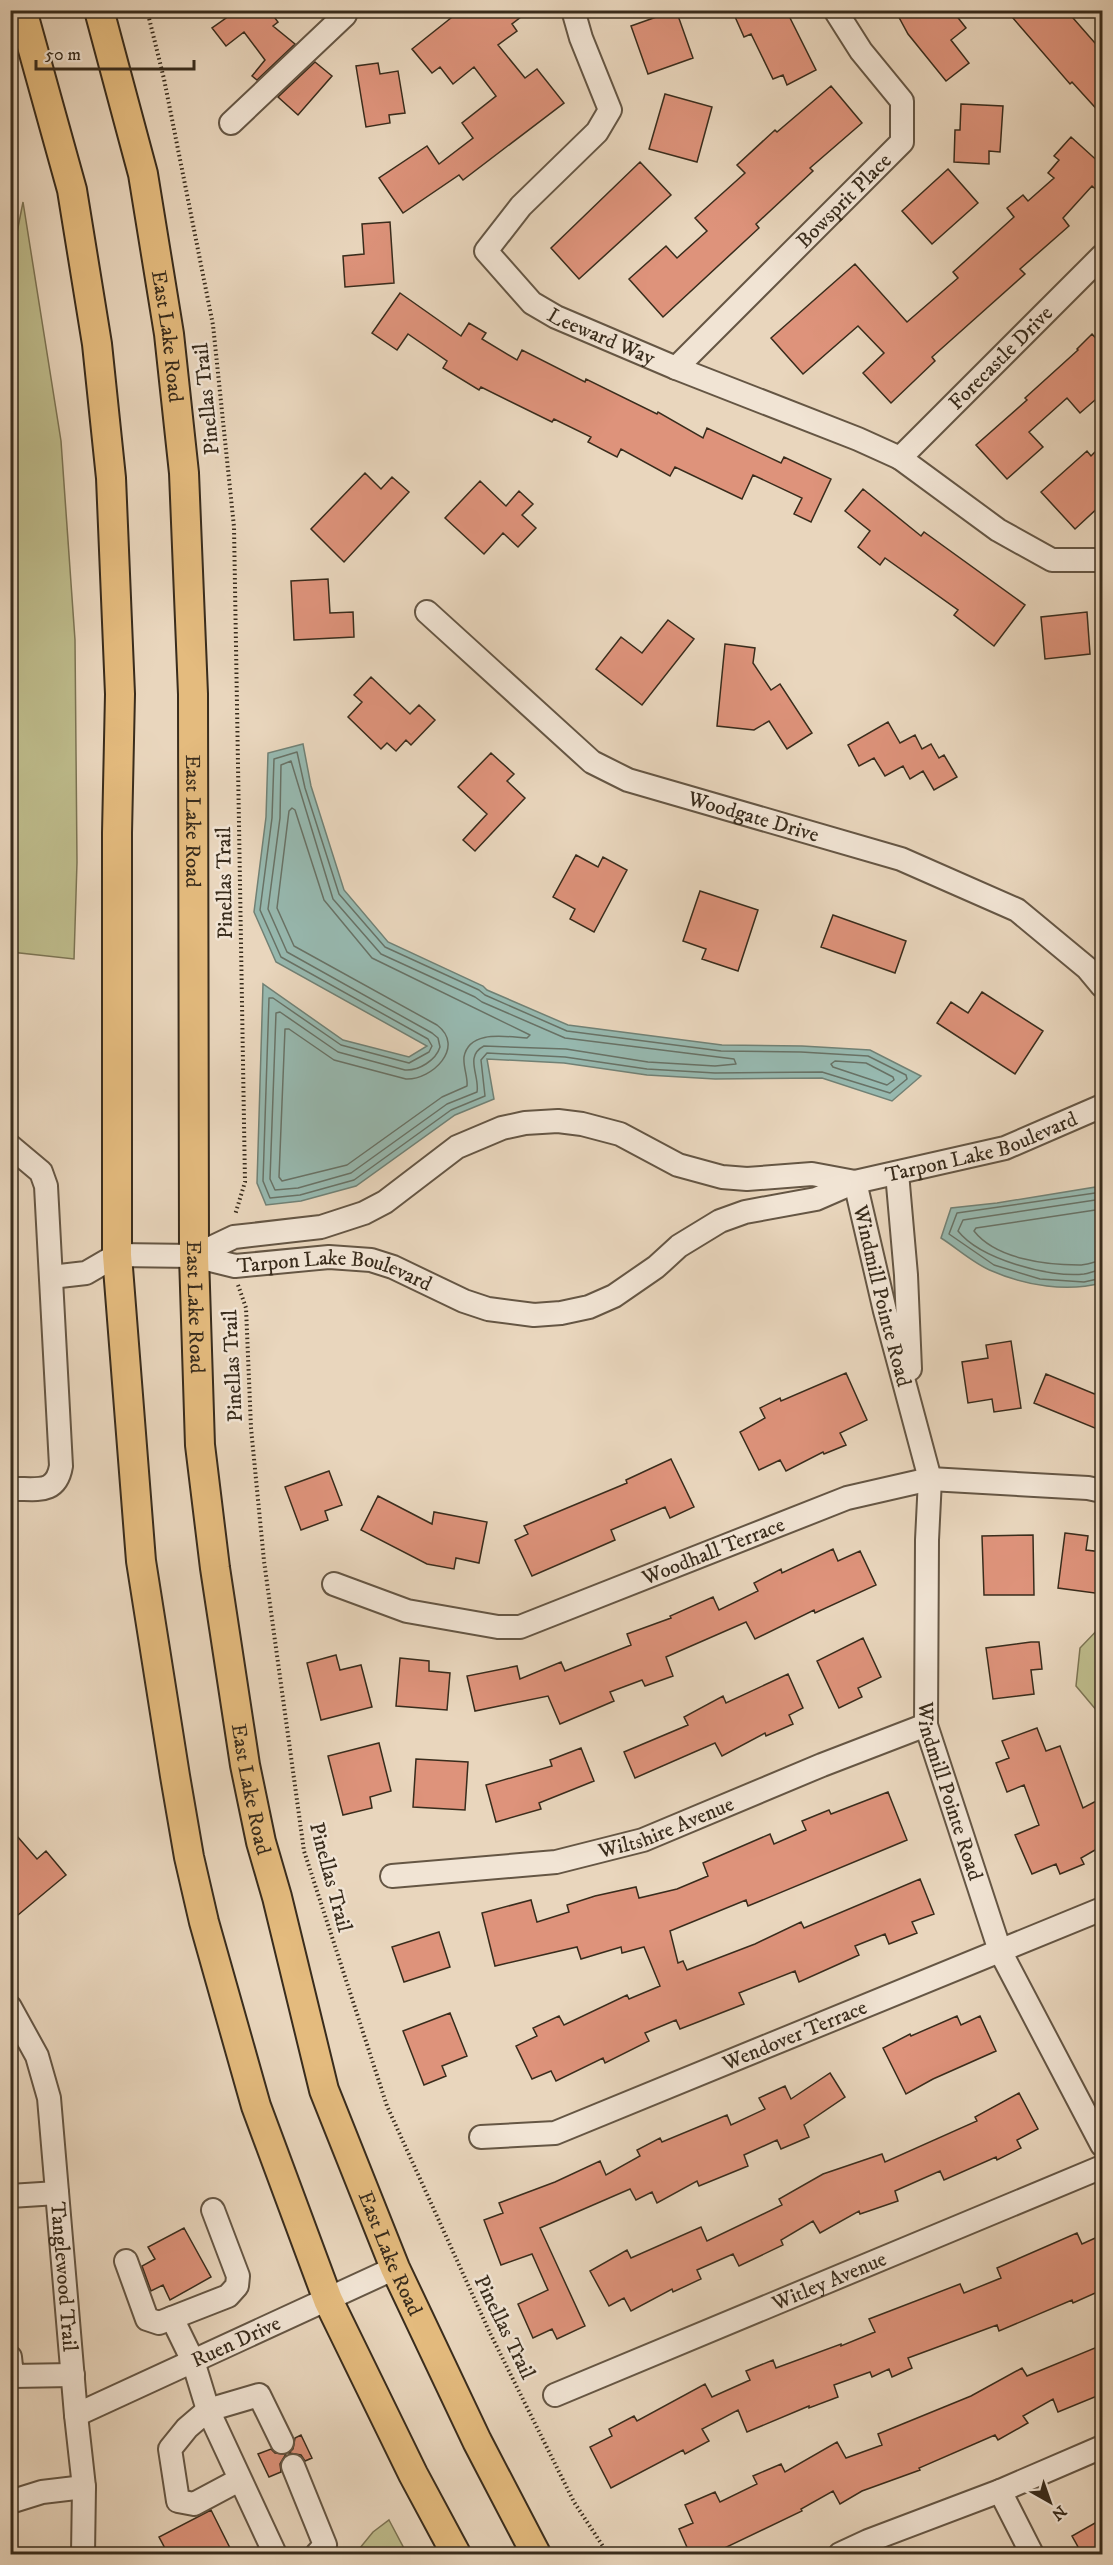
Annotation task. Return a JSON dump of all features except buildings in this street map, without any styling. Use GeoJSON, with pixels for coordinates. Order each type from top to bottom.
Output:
{"type":"FeatureCollection","features":[{"type":"Feature","properties":{"kind":"main road"},"geometry":{"type":"LineString","coordinates":[[22,10],[72,190],[97,344],[111,478],[120,694],[117,833],[117,1255],[141,1561],[156,1668],[189,1857],[204,1922],[256,2106],[328,2300],[412,2474],[456,2554]]}},
{"type":"Feature","properties":{"kind":"main road","name":"East Lake Road"},"geometry":{"type":"LineString","coordinates":[[99,10],[143,174],[169,334],[184,472],[193,694],[194,1256],[200,1445],[215,1568],[245,1765],[261,1842],[280,1908],[324,2090],[395,2268],[477,2441],[536,2554]]}},
{"type":"Feature","properties":{"kind":"street","name":"Leeward Way"},"geometry":{"type":"LineString","coordinates":[[573,10],[581,38],[610,110],[597,132],[521,206],[486,250],[532,303],[556,317],[676,368],[858,439],[900,458],[998,530],[1052,560],[1102,560]]}},
{"type":"Feature","properties":{"kind":"street","name":"Bowsprit Place"},"geometry":{"type":"LineString","coordinates":[[676,368],[902,142],[902,101],[861,51],[835,10]]}},
{"type":"Feature","properties":{"kind":"street"},"geometry":{"type":"LineString","coordinates":[[231,123],[348,12]]}},
{"type":"Feature","properties":{"kind":"street","name":"Forecastle Drive"},"geometry":{"type":"LineString","coordinates":[[900,458],[1102,256]]}},
{"type":"Feature","properties":{"kind":"street","name":"Woodgate Drive"},"geometry":{"type":"LineString","coordinates":[[427,612],[592,762],[628,780],[901,859],[936,874],[1017,910],[1087,968],[1102,986]]}},
{"type":"Feature","properties":{"kind":"street","name":"Tarpon Lake Boulevard"},"geometry":{"type":"LineString","coordinates":[[194,1256],[235,1266],[329,1257],[371,1260],[412,1275],[464,1301],[488,1309],[522,1314],[561,1313],[589,1307],[624,1290],[656,1267],[679,1246],[720,1221],[745,1212],[816,1200],[855,1182],[1005,1148],[1102,1106]]}},
{"type":"Feature","properties":{"kind":"street","name":"Tarpon Lake Boulevard"},"geometry":{"type":"LineString","coordinates":[[194,1256],[234,1237],[310,1228],[344,1221],[385,1202],[457,1148],[482,1135],[525,1124],[574,1123],[611,1131],[639,1143],[678,1165],[722,1177],[766,1178],[812,1174],[855,1182]]}},
{"type":"Feature","properties":{"kind":"street"},"geometry":{"type":"LineString","coordinates":[[10,1146],[41,1172],[46,1186],[61,1466],[59,1480],[50,1487],[10,1489]]}},
{"type":"Feature","properties":{"kind":"street","name":"Windmill Pointe Road"},"geometry":{"type":"LineString","coordinates":[[897,1173],[906,1275],[912,1409]]}},
{"type":"Feature","properties":{"kind":"street","name":"Windmill Pointe Road"},"geometry":{"type":"LineString","coordinates":[[855,1182],[885,1311],[930,1479],[926,1597],[926,1725],[1000,1951],[1102,2145]]}},
{"type":"Feature","properties":{"kind":"street"},"geometry":{"type":"LineString","coordinates":[[51,1277],[86,1273],[117,1255],[194,1256]]}},
{"type":"Feature","properties":{"kind":"street","name":"Woodhall Terrace"},"geometry":{"type":"LineString","coordinates":[[334,1584],[407,1611],[498,1627],[519,1627],[759,1533],[801,1514],[847,1498],[930,1479],[1088,1488],[1102,1491]]}},
{"type":"Feature","properties":{"kind":"street","name":"Wiltshire Avenue"},"geometry":{"type":"LineString","coordinates":[[392,1876],[556,1862],[643,1839],[926,1725]]}},
{"type":"Feature","properties":{"kind":"street","name":"Wendover Terrace"},"geometry":{"type":"LineString","coordinates":[[481,2137],[555,2133],[1102,1909]]}},
{"type":"Feature","properties":{"kind":"street","name":"Tanglewood Trail"},"geometry":{"type":"LineString","coordinates":[[10,2007],[37,2056],[49,2098],[72,2375],[84,2487],[83,2554]]}},
{"type":"Feature","properties":{"kind":"street","name":"Witley Avenue"},"geometry":{"type":"LineString","coordinates":[[555,2395],[1102,2167]]}},
{"type":"Feature","properties":{"kind":"street"},"geometry":{"type":"LineString","coordinates":[[10,2196],[57,2193]]}},
{"type":"Feature","properties":{"kind":"street"},"geometry":{"type":"LineString","coordinates":[[126,2261],[147,2319],[159,2323],[228,2296],[237,2286],[238,2276],[213,2210]]}},
{"type":"Feature","properties":{"kind":"street","name":"Ruen Drive"},"geometry":{"type":"LineString","coordinates":[[76,2415],[395,2268]]}},
{"type":"Feature","properties":{"kind":"street"},"geometry":{"type":"LineString","coordinates":[[172,2318],[193,2361],[208,2410],[239,2480],[276,2554]]}},
{"type":"Feature","properties":{"kind":"street"},"geometry":{"type":"LineString","coordinates":[[10,2356],[12,2376],[72,2375]]}},
{"type":"Feature","properties":{"kind":"street"},"geometry":{"type":"LineString","coordinates":[[239,2480],[194,2504],[178,2501],[170,2449],[187,2428],[208,2410],[259,2395],[282,2442]]}},
{"type":"Feature","properties":{"kind":"street"},"geometry":{"type":"LineString","coordinates":[[840,2554],[868,2541],[1000,2491],[1102,2447]]}},
{"type":"Feature","properties":{"kind":"street"},"geometry":{"type":"LineString","coordinates":[[293,2466],[321,2550]]}},
{"type":"Feature","properties":{"kind":"street"},"geometry":{"type":"LineString","coordinates":[[10,2502],[42,2492],[84,2487]]}},
{"type":"Feature","properties":{"kind":"street"},"geometry":{"type":"LineString","coordinates":[[1000,2491],[1032,2554]]}},
{"type":"Feature","properties":{"kind":"path","name":"Pinellas Trail"},"geometry":{"type":"LineString","coordinates":[[147,10],[164,79],[213,325],[234,526],[245,1182],[234,1218],[234,1237]]}},
{"type":"Feature","properties":{"kind":"path","name":"Pinellas Trail"},"geometry":{"type":"LineString","coordinates":[[235,1266],[237,1284],[246,1308],[250,1428],[262,1539],[304,1851],[387,2106],[489,2331],[574,2502],[608,2554]]}},
{"type":"Feature","properties":{"kind":"shaded area"},"geometry":{"type":"Polygon","coordinates":[[[23,202],[61,441],[75,640],[77,862],[74,959],[11,952],[10,268],[23,202]]]}},
{"type":"Feature","properties":{"kind":"shaded area"},"geometry":{"type":"Polygon","coordinates":[[[1102,1625],[1102,1717],[1076,1686],[1080,1648],[1102,1625]]]}},
{"type":"Feature","properties":{"kind":"shaded area"},"geometry":{"type":"Polygon","coordinates":[[[389,2520],[407,2554],[355,2554],[373,2532],[389,2520]]]}},
{"type":"Feature","properties":{"kind":"water"},"geometry":{"type":"Polygon","coordinates":[[[303,744],[311,786],[344,890],[388,942],[483,986],[487,990],[568,1025],[722,1045],[870,1050],[921,1076],[892,1101],[822,1078],[715,1079],[647,1075],[564,1063],[487,1059],[494,1099],[455,1115],[356,1186],[301,1201],[266,1205],[257,1183],[263,984],[343,1040],[409,1057],[427,1046],[276,962],[254,912],[266,817],[268,753],[303,744]]]}},
{"type":"Feature","properties":{"kind":"water"},"geometry":{"type":"Polygon","coordinates":[[[1102,1186],[1102,1283],[1075,1287],[1033,1284],[985,1268],[941,1238],[951,1208],[1102,1186]]]}}]}
